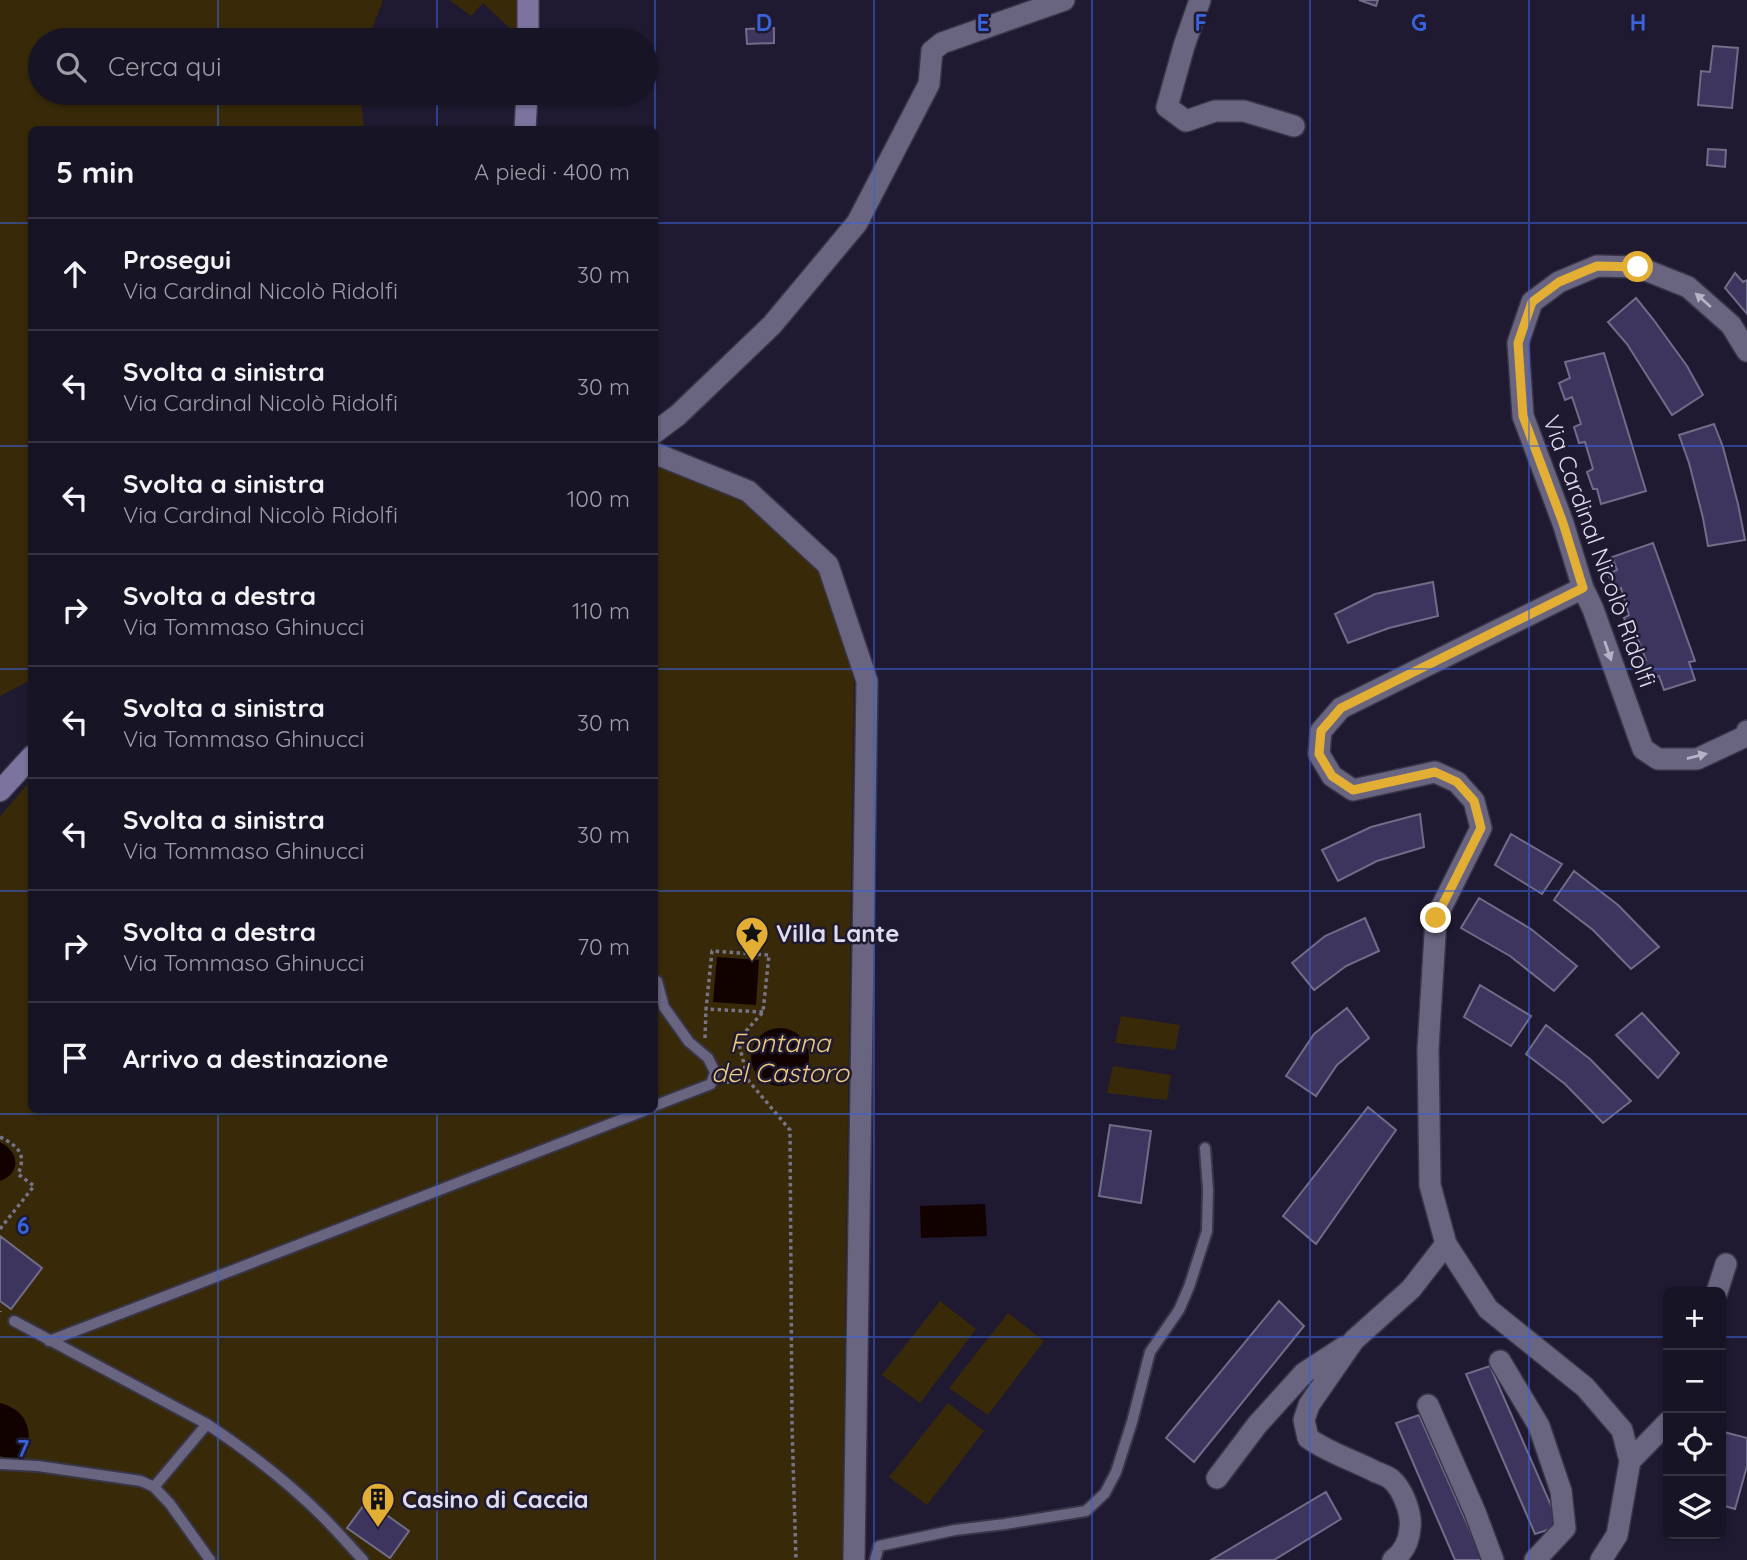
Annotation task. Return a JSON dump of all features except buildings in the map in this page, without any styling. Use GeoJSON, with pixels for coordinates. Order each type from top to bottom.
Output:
{"type":"FeatureCollection","features":[{"type":"Feature","properties":{"kind":"street"},"geometry":{"type":"LineString","coordinates":[[528,0],[528,28]]}},
{"type":"Feature","properties":{"kind":"street"},"geometry":{"type":"LineString","coordinates":[[658,430],[678,415],[772,325],[857,223],[929,84],[932,51],[942,43],[1064,0]]}},
{"type":"Feature","properties":{"kind":"street"},"geometry":{"type":"LineString","coordinates":[[1200,0],[1167,107],[1186,121],[1215,111],[1244,111],[1294,126]]}},
{"type":"Feature","properties":{"kind":"street"},"geometry":{"type":"LineString","coordinates":[[525,126],[526,105]]}},
{"type":"Feature","properties":{"kind":"street","name":"Via Cardinal Nicolò Ridolfi"},"geometry":{"type":"LineString","coordinates":[[1747,351],[1731,325],[1688,287],[1638,267],[1597,266],[1559,282],[1532,302],[1518,343],[1523,416],[1643,749],[1658,759],[1697,759],[1746,736],[1747,731]]}},
{"type":"Feature","properties":{"kind":"street"},"geometry":{"type":"LineString","coordinates":[[658,455],[748,491],[828,565],[867,681],[854,1560]]}},
{"type":"Feature","properties":{"kind":"street"},"geometry":{"type":"LineString","coordinates":[[1583,588],[1341,708],[1321,731],[1319,754],[1332,776],[1353,790],[1435,772],[1457,782],[1474,801],[1481,828],[1436,918],[1429,1049],[1430,1185],[1446,1244],[1488,1309],[1585,1387],[1622,1430],[1629,1461],[1617,1535],[1601,1560]]}},
{"type":"Feature","properties":{"kind":"street"},"geometry":{"type":"LineString","coordinates":[[0,791],[28,760]]}},
{"type":"Feature","properties":{"kind":"street"},"geometry":{"type":"LineString","coordinates":[[1217,1478],[1257,1425],[1304,1373],[1354,1340],[1410,1289],[1446,1244]]}},
{"type":"Feature","properties":{"kind":"street"},"geometry":{"type":"LineString","coordinates":[[1719,1287],[1726,1264]]}},
{"type":"Feature","properties":{"kind":"street"},"geometry":{"type":"LineString","coordinates":[[1354,1340],[1309,1405],[1304,1420],[1308,1438],[1324,1449],[1356,1461],[1392,1480],[1403,1497],[1411,1518],[1409,1541],[1399,1558]]}},
{"type":"Feature","properties":{"kind":"street"},"geometry":{"type":"LineString","coordinates":[[1500,1361],[1539,1426],[1562,1491],[1565,1528],[1535,1560]]}},
{"type":"Feature","properties":{"kind":"street"},"geometry":{"type":"LineString","coordinates":[[1428,1405],[1493,1560]]}},
{"type":"Feature","properties":{"kind":"street"},"geometry":{"type":"LineString","coordinates":[[1629,1461],[1663,1427]]}},
{"type":"Feature","properties":{"kind":"lane"},"geometry":{"type":"LineString","coordinates":[[658,985],[664,1007],[689,1042],[708,1058],[715,1072],[711,1084],[658,1104]]}},
{"type":"Feature","properties":{"kind":"lane"},"geometry":{"type":"LineString","coordinates":[[49,1341],[638,1113]]}},
{"type":"Feature","properties":{"kind":"lane"},"geometry":{"type":"LineString","coordinates":[[876,1560],[879,1546],[955,1530],[1086,1511],[1105,1493],[1116,1472],[1132,1422],[1150,1352],[1179,1310],[1207,1231],[1205,1148]]}},
{"type":"Feature","properties":{"kind":"lane"},"geometry":{"type":"LineString","coordinates":[[13,1321],[131,1382],[228,1438],[321,1515],[363,1560]]}},
{"type":"Feature","properties":{"kind":"lane"},"geometry":{"type":"LineString","coordinates":[[154,1487],[207,1424]]}},
{"type":"Feature","properties":{"kind":"lane"},"geometry":{"type":"LineString","coordinates":[[0,1464],[38,1466],[141,1481],[154,1487],[170,1504],[210,1560]]}},
{"type":"Feature","properties":{"kind":"path"},"geometry":{"type":"LineString","coordinates":[[708,1058],[705,1034],[712,951],[769,955],[763,1012],[738,1040],[748,1080],[790,1130],[792,1425],[796,1560]]}},
{"type":"Feature","properties":{"kind":"path"},"geometry":{"type":"LineString","coordinates":[[706,1009],[763,1012]]}},
{"type":"Feature","properties":{"kind":"path"},"geometry":{"type":"LineString","coordinates":[[711,1084],[748,1080]]}},
{"type":"Feature","properties":{"kind":"path"},"geometry":{"type":"LineString","coordinates":[[0,1137],[15,1146],[21,1154],[23,1163],[19,1174],[34,1186],[0,1228]]}},
{"type":"Feature","properties":{"kind":"shaded area"},"geometry":{"type":"Polygon","coordinates":[[[0,0],[383,0],[372,28],[28,28],[28,105],[361,105],[364,126],[28,126],[28,682],[0,696],[0,0]]]}},
{"type":"Feature","properties":{"kind":"shaded area"},"geometry":{"type":"Polygon","coordinates":[[[449,0],[520,0],[520,28],[509,28],[483,3],[471,16],[449,0]]]}},
{"type":"Feature","properties":{"kind":"shaded area","name":"Villa Lante"},"geometry":{"type":"Polygon","coordinates":[[[658,464],[745,497],[821,568],[854,679],[843,1477],[845,1560],[0,1560],[0,816],[28,783],[28,1113],[658,1113],[658,464]]]}},
{"type":"Feature","properties":{"kind":"shaded area"},"geometry":{"type":"Polygon","coordinates":[[[1121,1016],[1180,1025],[1175,1050],[1115,1043],[1121,1016]]]}},
{"type":"Feature","properties":{"kind":"shaded area"},"geometry":{"type":"Polygon","coordinates":[[[1113,1066],[1171,1075],[1167,1100],[1107,1093],[1113,1066]]]}},
{"type":"Feature","properties":{"kind":"shaded area"},"geometry":{"type":"Polygon","coordinates":[[[940,1301],[976,1329],[920,1403],[882,1375],[940,1301]]]}},
{"type":"Feature","properties":{"kind":"shaded area"},"geometry":{"type":"Polygon","coordinates":[[[1008,1313],[1044,1341],[988,1415],[949,1388],[1008,1313]]]}},
{"type":"Feature","properties":{"kind":"shaded area"},"geometry":{"type":"Polygon","coordinates":[[[948,1403],[984,1431],[927,1505],[889,1477],[948,1403]]]}},
{"type":"Feature","properties":{"kind":"water"},"geometry":{"type":"Polygon","coordinates":[[[717,957],[759,960],[756,1005],[713,1002],[717,957]]]}},
{"type":"Feature","properties":{"kind":"water","name":"Fontana del Castoro"},"geometry":{"type":"Polygon","coordinates":[[[774,1028],[786,1028],[801,1036],[809,1051],[809,1063],[801,1078],[786,1086],[774,1086],[759,1078],[751,1063],[751,1051],[759,1036],[774,1028]]]}},
{"type":"Feature","properties":{"kind":"water"},"geometry":{"type":"Polygon","coordinates":[[[0,1142],[14,1156],[15,1168],[0,1181],[0,1142]]]}},
{"type":"Feature","properties":{"kind":"water"},"geometry":{"type":"Polygon","coordinates":[[[985,1204],[987,1236],[921,1238],[920,1206],[985,1204]]]}},
{"type":"Feature","properties":{"kind":"water"},"geometry":{"type":"Polygon","coordinates":[[[0,1403],[19,1413],[28,1428],[28,1446],[17,1458],[0,1456],[0,1403]]]}},
{"type":"Feature","properties":{"kind":"place","name":"Villa Lante"},"geometry":{"type":"Point","coordinates":[752,963]}},
{"type":"Feature","properties":{"kind":"place","name":"Casino di Caccia"},"geometry":{"type":"Point","coordinates":[378,1529]}},
{"type":"Feature","properties":{"kind":"route"},"geometry":{"type":"LineString","coordinates":[[1436,918],[1481,828],[1474,801],[1457,782],[1435,772],[1353,790],[1332,776],[1319,754],[1321,731],[1341,708],[1583,588],[1563,523],[1523,416],[1518,343],[1532,302],[1559,282],[1597,266],[1638,267]]}}]}
